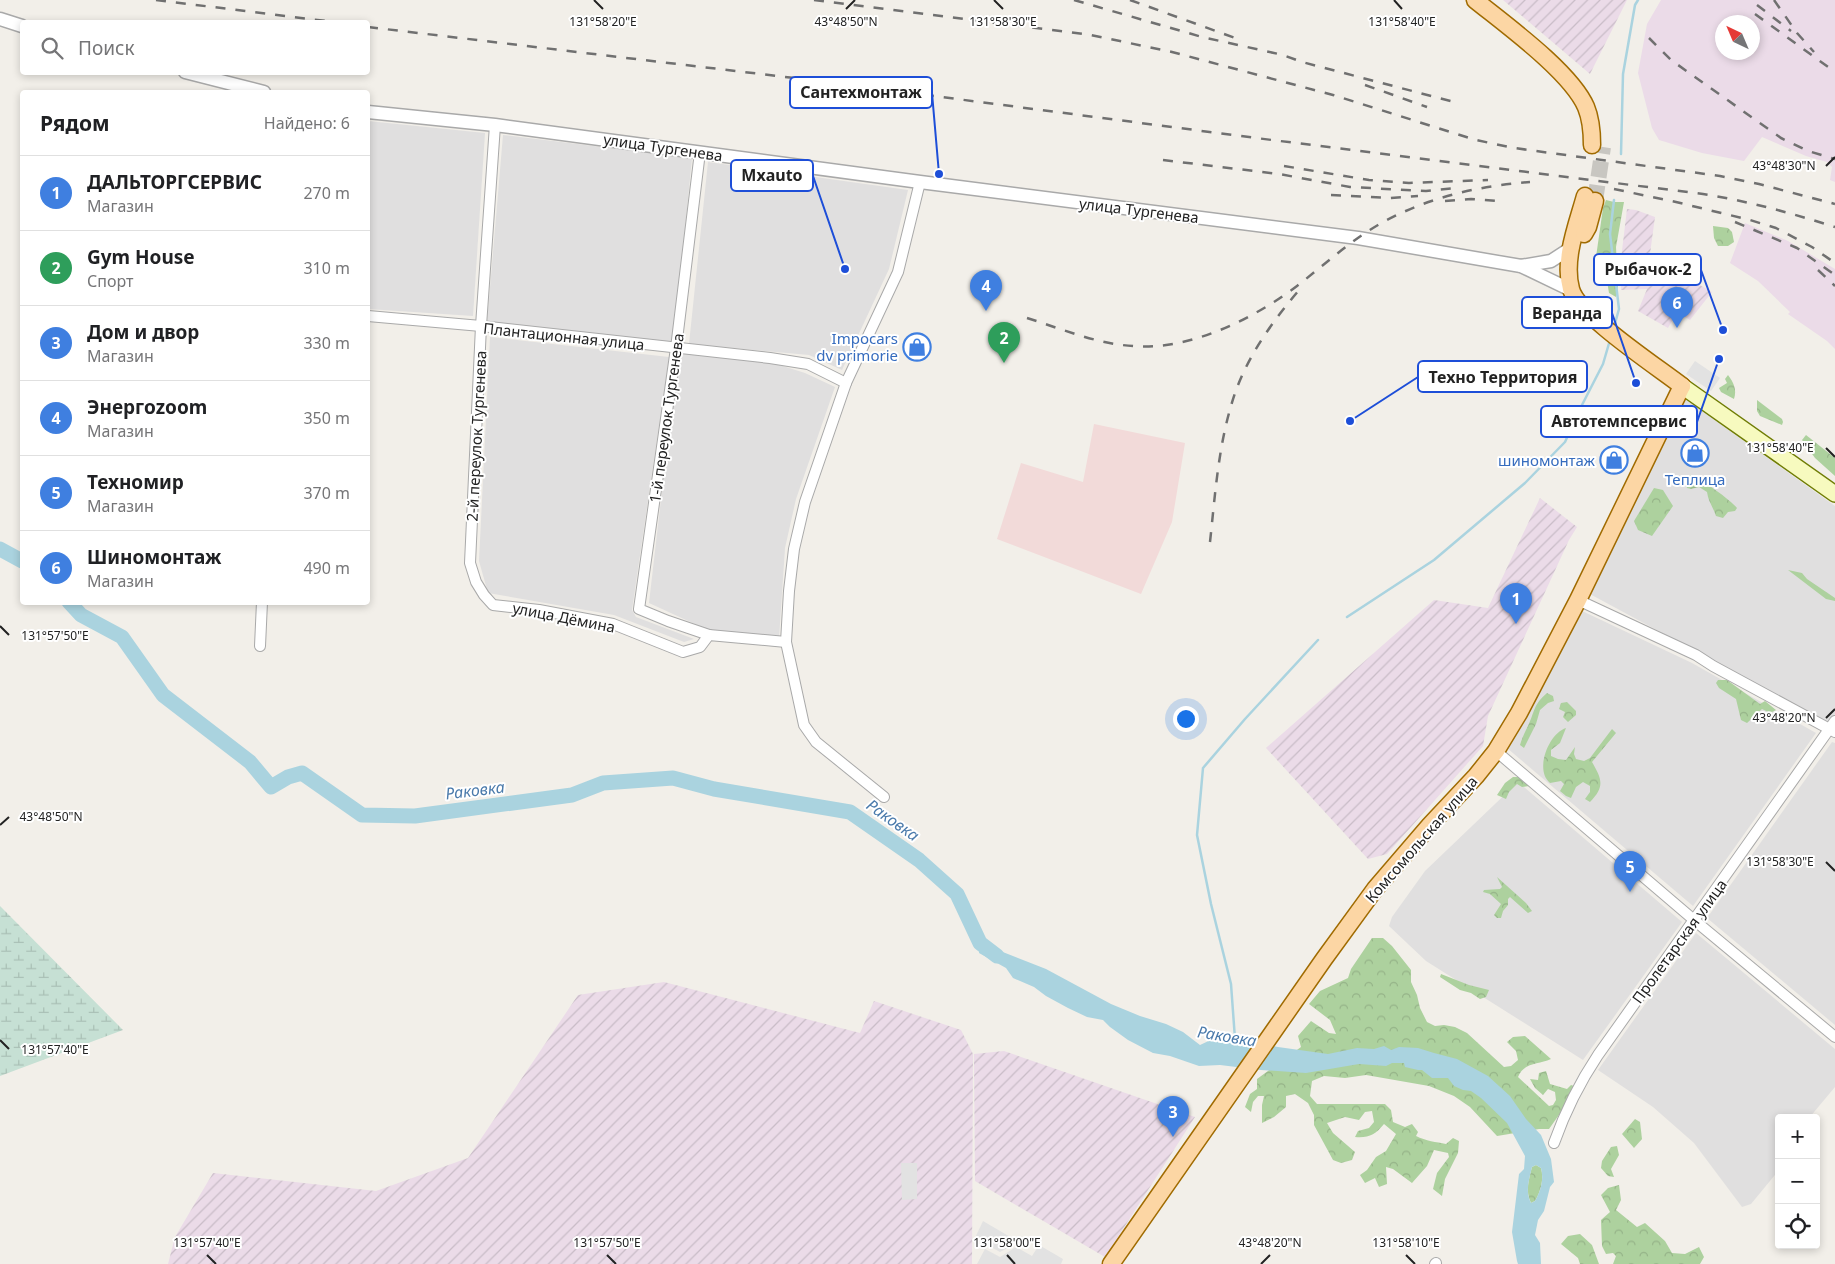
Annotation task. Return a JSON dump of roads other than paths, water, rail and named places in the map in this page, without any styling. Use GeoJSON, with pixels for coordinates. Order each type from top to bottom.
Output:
{"type":"FeatureCollection","features":[{"type":"Feature","properties":{"kind":"main road"},"geometry":{"type":"LineString","coordinates":[[1475,0],[1550,63],[1577,94],[1586,107],[1592,133],[1598,146]]}},
{"type":"Feature","properties":{"kind":"main road"},"geometry":{"type":"LineString","coordinates":[[1590,198],[1571,248],[1569,269],[1571,290],[1581,306],[1616,337],[1682,386],[1835,494]]}},
{"type":"Feature","properties":{"kind":"main road","name":"Комсомольская улица"},"geometry":{"type":"LineString","coordinates":[[1112,1264],[1324,959],[1375,889],[1496,751],[1519,713],[1578,600],[1682,386]]}},
{"type":"Feature","properties":{"kind":"street"},"geometry":{"type":"LineString","coordinates":[[0,19],[20,25]]}},
{"type":"Feature","properties":{"kind":"street"},"geometry":{"type":"LineString","coordinates":[[197,75],[256,90]]}},
{"type":"Feature","properties":{"kind":"street","name":"улица Тургенева"},"geometry":{"type":"LineString","coordinates":[[370,112],[495,125],[1371,240],[1521,266],[1571,290]]}},
{"type":"Feature","properties":{"kind":"street","name":"2-й переулок Тургенева"},"geometry":{"type":"LineString","coordinates":[[484,595],[476,582],[470,563],[481,326],[495,125]]}},
{"type":"Feature","properties":{"kind":"street","name":"1-й переулок Тургенева"},"geometry":{"type":"LineString","coordinates":[[700,152],[676,348],[639,609],[709,635]]}},
{"type":"Feature","properties":{"kind":"street"},"geometry":{"type":"LineString","coordinates":[[884,796],[816,742],[804,725],[786,642],[794,549],[805,502],[846,382],[898,272],[920,182]]}},
{"type":"Feature","properties":{"kind":"street"},"geometry":{"type":"LineString","coordinates":[[1521,266],[1551,261],[1571,248]]}},
{"type":"Feature","properties":{"kind":"street","name":"Плантационная улица"},"geometry":{"type":"LineString","coordinates":[[370,316],[481,326],[770,358],[808,364],[846,382]]}},
{"type":"Feature","properties":{"kind":"street","name":"улица Дёмина"},"geometry":{"type":"LineString","coordinates":[[484,595],[493,605],[539,610],[613,624],[684,652],[700,647],[709,635]]}},
{"type":"Feature","properties":{"kind":"street"},"geometry":{"type":"LineString","coordinates":[[1578,600],[1696,655],[1713,666],[1833,728]]}},
{"type":"Feature","properties":{"kind":"street"},"geometry":{"type":"LineString","coordinates":[[260,646],[262,605]]}},
{"type":"Feature","properties":{"kind":"street"},"geometry":{"type":"LineString","coordinates":[[709,635],[786,642]]}},
{"type":"Feature","properties":{"kind":"street","name":"Пролетарская улица"},"geometry":{"type":"LineString","coordinates":[[1554,1143],[1562,1120],[1586,1072],[1833,728]]}},
{"type":"Feature","properties":{"kind":"street"},"geometry":{"type":"LineString","coordinates":[[1496,751],[1835,1037]]}},
{"type":"Feature","properties":{"kind":"water"},"geometry":{"type":"Polygon","coordinates":[[[980,943],[1046,969],[1111,1004],[1183,1032],[1200,1045],[1215,1038],[1235,1039],[1328,1054],[1357,1048],[1374,1049],[1384,1046],[1391,1050],[1399,1047],[1418,1048],[1457,1059],[1488,1076],[1510,1096],[1526,1119],[1541,1135],[1551,1159],[1554,1182],[1550,1187],[1544,1211],[1538,1220],[1535,1235],[1540,1243],[1541,1264],[1518,1264],[1512,1232],[1519,1174],[1524,1169],[1525,1156],[1507,1123],[1481,1098],[1471,1091],[1454,1086],[1448,1078],[1432,1078],[1422,1070],[1405,1067],[1404,1063],[1392,1063],[1386,1066],[1359,1064],[1306,1073],[1220,1065],[1199,1066],[1170,1056],[1153,1053],[1128,1040],[1103,1020],[1087,1017],[1046,996],[1034,987],[1013,978],[1006,968],[979,953],[980,943]],[[1536,1165],[1532,1167],[1528,1190],[1531,1203],[1535,1201],[1540,1189],[1542,1181],[1541,1168],[1536,1165]]]}},
{"type":"Feature","properties":{"kind":"waterway"},"geometry":{"type":"LineString","coordinates":[[1621,154],[1623,74],[1635,5],[1638,0]]}},
{"type":"Feature","properties":{"kind":"waterway"},"geometry":{"type":"LineString","coordinates":[[1614,200],[1610,234],[1619,309],[1614,327]]}},
{"type":"Feature","properties":{"kind":"waterway"},"geometry":{"type":"LineString","coordinates":[[1347,617],[1434,560],[1525,483],[1565,442],[1603,364],[1610,340]]}},
{"type":"Feature","properties":{"kind":"waterway","name":"Раковка"},"geometry":{"type":"LineString","coordinates":[[0,549],[20,560]]}},
{"type":"Feature","properties":{"kind":"waterway","name":"Раковка"},"geometry":{"type":"LineString","coordinates":[[72,605],[81,615],[122,637],[163,695],[250,762],[271,787],[288,777],[302,773],[362,815],[415,816],[572,795],[603,783],[673,778],[714,789],[850,812],[919,860],[957,894],[980,943],[997,956]]}},
{"type":"Feature","properties":{"kind":"waterway"},"geometry":{"type":"LineString","coordinates":[[1235,1039],[1231,984],[1211,904],[1197,835],[1203,768],[1245,719],[1318,640]]}},
{"type":"Feature","properties":{"kind":"tunnel"},"geometry":{"type":"LineString","coordinates":[[1595,201],[1603,147]]}},
{"type":"Feature","properties":{"kind":"railway"},"geometry":{"type":"LineString","coordinates":[[156,0],[318,20]]}},
{"type":"Feature","properties":{"kind":"railway"},"geometry":{"type":"LineString","coordinates":[[814,0],[1091,35],[1172,52],[1333,95],[1476,140],[1514,148],[1720,176],[1835,204]]}},
{"type":"Feature","properties":{"kind":"railway"},"geometry":{"type":"LineString","coordinates":[[1074,0],[1202,37],[1283,55],[1302,62],[1454,102]]}},
{"type":"Feature","properties":{"kind":"railway"},"geometry":{"type":"LineString","coordinates":[[1130,0],[1238,39]]}},
{"type":"Feature","properties":{"kind":"railway"},"geometry":{"type":"LineString","coordinates":[[1774,0],[1797,33],[1814,52]]}},
{"type":"Feature","properties":{"kind":"railway"},"geometry":{"type":"LineString","coordinates":[[1757,5],[1791,31]]}},
{"type":"Feature","properties":{"kind":"railway"},"geometry":{"type":"LineString","coordinates":[[1755,14],[1835,72]]}},
{"type":"Feature","properties":{"kind":"railway"},"geometry":{"type":"LineString","coordinates":[[370,27],[811,80],[1703,194],[1769,208],[1835,227]]}},
{"type":"Feature","properties":{"kind":"railway"},"geometry":{"type":"LineString","coordinates":[[1649,38],[1671,60],[1781,138],[1808,151],[1835,159]]}},
{"type":"Feature","properties":{"kind":"railway"},"geometry":{"type":"LineString","coordinates":[[1365,85],[1427,107]]}},
{"type":"Feature","properties":{"kind":"railway"},"geometry":{"type":"LineString","coordinates":[[1163,160],[1279,174],[1350,187],[1426,191],[1456,188]]}},
{"type":"Feature","properties":{"kind":"railway"},"geometry":{"type":"LineString","coordinates":[[1284,166],[1369,180],[1409,183],[1488,180]]}},
{"type":"Feature","properties":{"kind":"railway"},"geometry":{"type":"LineString","coordinates":[[1027,318],[1080,335],[1120,345],[1154,346],[1198,338],[1241,321],[1261,310],[1297,286],[1357,239],[1378,225],[1414,207],[1471,190],[1530,182]]}},
{"type":"Feature","properties":{"kind":"railway"},"geometry":{"type":"LineString","coordinates":[[1614,189],[1676,202],[1776,228],[1812,247],[1835,263]]}},
{"type":"Feature","properties":{"kind":"railway"},"geometry":{"type":"LineString","coordinates":[[1331,195],[1390,198],[1418,196]]}},
{"type":"Feature","properties":{"kind":"railway"},"geometry":{"type":"LineString","coordinates":[[1445,201],[1471,199],[1497,201]]}},
{"type":"Feature","properties":{"kind":"railway"},"geometry":{"type":"LineString","coordinates":[[1735,222],[1797,248],[1835,275]]}},
{"type":"Feature","properties":{"kind":"railway"},"geometry":{"type":"LineString","coordinates":[[1818,270],[1835,286]]}},
{"type":"Feature","properties":{"kind":"railway"},"geometry":{"type":"LineString","coordinates":[[1210,542],[1220,456],[1236,390],[1259,344],[1300,289]]}},
{"type":"Feature","properties":{"kind":"place","name":"Сантехмонтаж"},"geometry":{"type":"Point","coordinates":[939,174]}},
{"type":"Feature","properties":{"kind":"place","name":"Mxauto"},"geometry":{"type":"Point","coordinates":[845,269]}},
{"type":"Feature","properties":{"kind":"place","name":"Энергоzoom"},"geometry":{"type":"Point","coordinates":[986,311]}},
{"type":"Feature","properties":{"kind":"place","name":"Шиномонтаж"},"geometry":{"type":"Point","coordinates":[1677,328]}},
{"type":"Feature","properties":{"kind":"place","name":"Рыбачок-2"},"geometry":{"type":"Point","coordinates":[1723,330]}},
{"type":"Feature","properties":{"kind":"place","name":"Impocars dv primorie"},"geometry":{"type":"Point","coordinates":[917,347]}},
{"type":"Feature","properties":{"kind":"place","name":"Автотемпсервис"},"geometry":{"type":"Point","coordinates":[1719,359]}},
{"type":"Feature","properties":{"kind":"place","name":"Gym House"},"geometry":{"type":"Point","coordinates":[1004,363]}},
{"type":"Feature","properties":{"kind":"place","name":"Веранда"},"geometry":{"type":"Point","coordinates":[1636,383]}},
{"type":"Feature","properties":{"kind":"place","name":"Техно Территория"},"geometry":{"type":"Point","coordinates":[1350,421]}},
{"type":"Feature","properties":{"kind":"place","name":"Теплица"},"geometry":{"type":"Point","coordinates":[1695,453]}},
{"type":"Feature","properties":{"kind":"place","name":"шиномонтаж"},"geometry":{"type":"Point","coordinates":[1614,460]}},
{"type":"Feature","properties":{"kind":"place","name":"ДАЛЬТОРГСЕРВИС"},"geometry":{"type":"Point","coordinates":[1516,624]}},
{"type":"Feature","properties":{"kind":"place","name":"Техномир"},"geometry":{"type":"Point","coordinates":[1630,892]}},
{"type":"Feature","properties":{"kind":"place","name":"Дом и двор"},"geometry":{"type":"Point","coordinates":[1173,1137]}}]}
